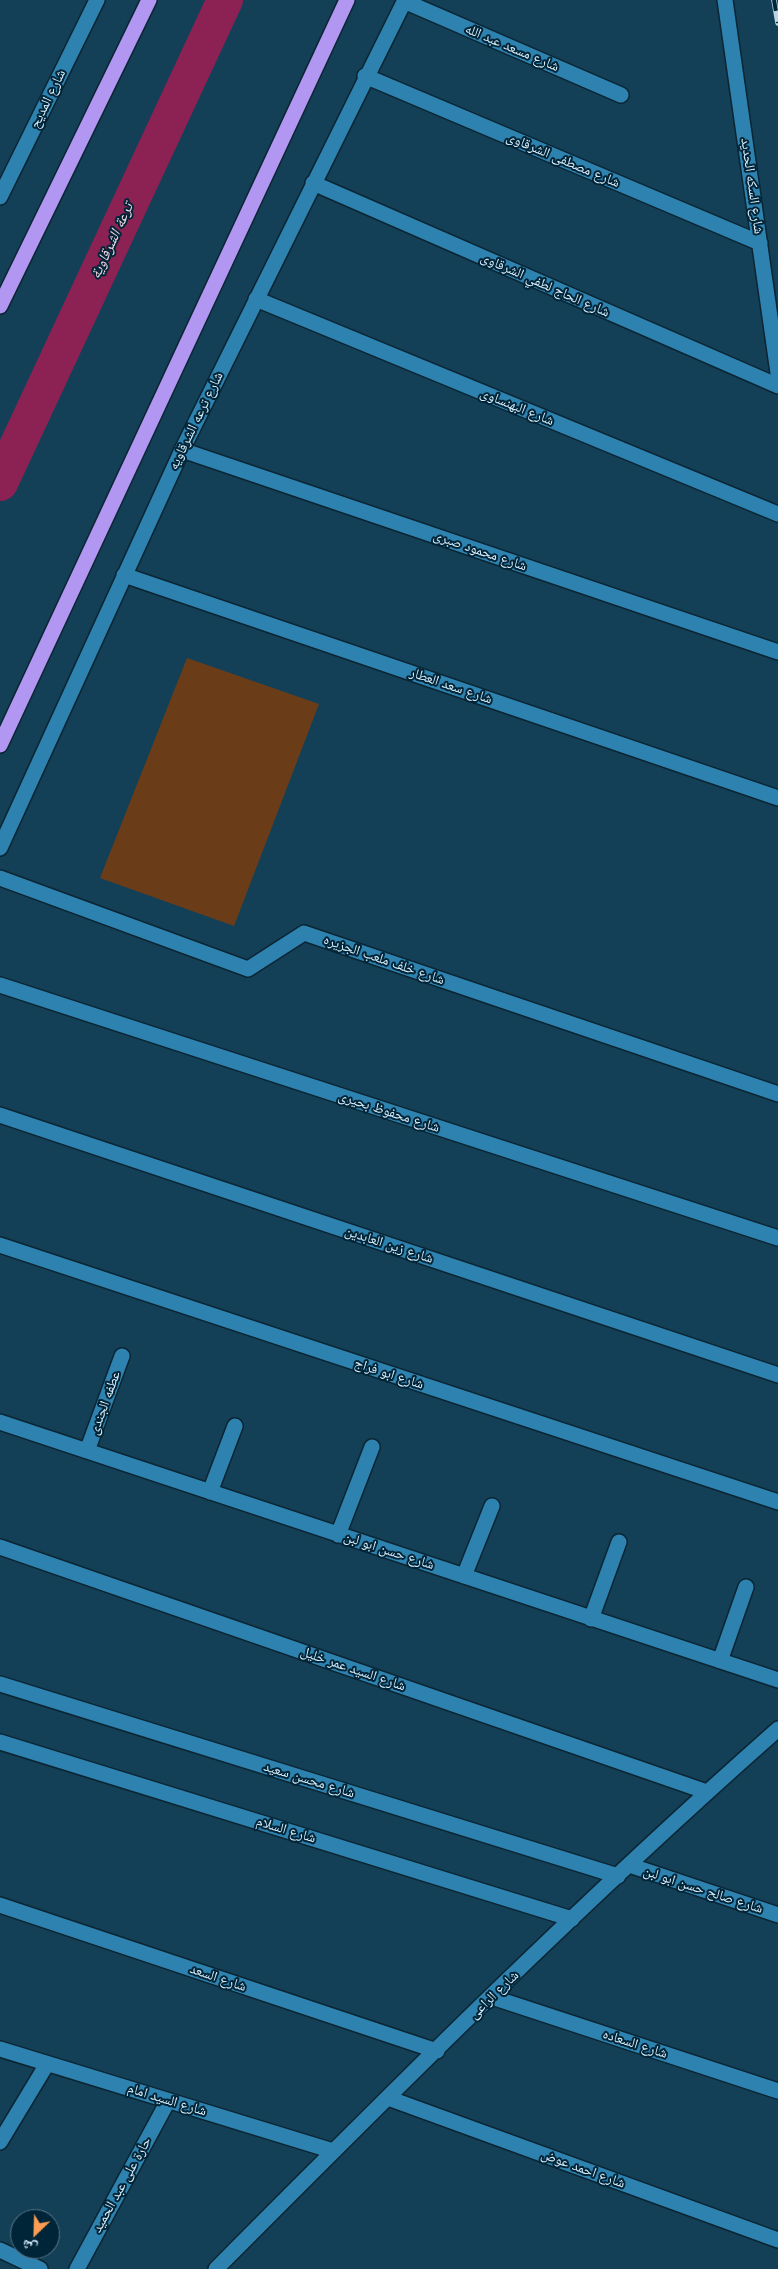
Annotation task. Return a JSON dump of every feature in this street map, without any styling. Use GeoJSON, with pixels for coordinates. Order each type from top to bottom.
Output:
{"type":"FeatureCollection","features":[{"type":"Feature","properties":{"kind":"highway"},"geometry":{"type":"LineString","coordinates":[[0,306],[149,0]]}},
{"type":"Feature","properties":{"kind":"highway"},"geometry":{"type":"LineString","coordinates":[[0,745],[347,0]]}},
{"type":"Feature","properties":{"kind":"street","name":"شارع المديح"},"geometry":{"type":"LineString","coordinates":[[0,197],[97,0]]}},
{"type":"Feature","properties":{"kind":"street","name":"شارع السكه الحديد"},"geometry":{"type":"LineString","coordinates":[[725,0],[778,373]]}},
{"type":"Feature","properties":{"kind":"street","name":"شارع ترعه الشرقاويه"},"geometry":{"type":"LineString","coordinates":[[0,848],[182,450],[404,1]]}},
{"type":"Feature","properties":{"kind":"street","name":"شارع مسعد عبد الله"},"geometry":{"type":"LineString","coordinates":[[404,1],[621,95]]}},
{"type":"Feature","properties":{"kind":"street","name":"شارع مصطفى الشرقاوى"},"geometry":{"type":"LineString","coordinates":[[366,76],[760,243]]}},
{"type":"Feature","properties":{"kind":"street","name":"شارع الحاج لطفي الشرقاوى"},"geometry":{"type":"LineString","coordinates":[[313,183],[778,386]]}},
{"type":"Feature","properties":{"kind":"street","name":"شارع البهنساوى"},"geometry":{"type":"LineString","coordinates":[[256,299],[778,514]]}},
{"type":"Feature","properties":{"kind":"street","name":"شارع محمود صبرى"},"geometry":{"type":"LineString","coordinates":[[182,450],[778,652]]}},
{"type":"Feature","properties":{"kind":"street","name":"شارع سعد العطار"},"geometry":{"type":"LineString","coordinates":[[124,575],[778,798]]}},
{"type":"Feature","properties":{"kind":"street","name":"شارع خلف ملعب الجزيره"},"geometry":{"type":"LineString","coordinates":[[0,878],[248,968],[304,932],[778,1094]]}},
{"type":"Feature","properties":{"kind":"street","name":"شارع محفوظ بحيرى"},"geometry":{"type":"LineString","coordinates":[[0,985],[778,1238]]}},
{"type":"Feature","properties":{"kind":"street","name":"شارع زين العابدين"},"geometry":{"type":"LineString","coordinates":[[0,1115],[778,1375]]}},
{"type":"Feature","properties":{"kind":"street","name":"شارع ابو فراج"},"geometry":{"type":"LineString","coordinates":[[0,1246],[778,1502]]}},
{"type":"Feature","properties":{"kind":"street","name":"عطفه الجندى"},"geometry":{"type":"LineString","coordinates":[[87,1451],[122,1356]]}},
{"type":"Feature","properties":{"kind":"street","name":"شارع حسن ابو لبن"},"geometry":{"type":"LineString","coordinates":[[0,1422],[778,1680]]}},
{"type":"Feature","properties":{"kind":"street"},"geometry":{"type":"LineString","coordinates":[[210,1492],[235,1426]]}},
{"type":"Feature","properties":{"kind":"street"},"geometry":{"type":"LineString","coordinates":[[338,1535],[372,1447]]}},
{"type":"Feature","properties":{"kind":"street"},"geometry":{"type":"LineString","coordinates":[[464,1576],[492,1506]]}},
{"type":"Feature","properties":{"kind":"street"},"geometry":{"type":"LineString","coordinates":[[591,1618],[619,1542]]}},
{"type":"Feature","properties":{"kind":"street","name":"شارع السيد عمر خليل"},"geometry":{"type":"LineString","coordinates":[[0,1546],[707,1792]]}},
{"type":"Feature","properties":{"kind":"street"},"geometry":{"type":"LineString","coordinates":[[720,1661],[746,1587]]}},
{"type":"Feature","properties":{"kind":"street","name":"شارع محسن سعيد"},"geometry":{"type":"LineString","coordinates":[[0,1684],[623,1870]]}},
{"type":"Feature","properties":{"kind":"street","name":"شارع الراعى"},"geometry":{"type":"LineString","coordinates":[[216,2269],[333,2151],[572,1919],[707,1792],[778,1729]]}},
{"type":"Feature","properties":{"kind":"street","name":"شارع السلام"},"geometry":{"type":"LineString","coordinates":[[0,1742],[572,1919]]}},
{"type":"Feature","properties":{"kind":"street","name":"شارع صالح حسن ابو لبن"},"geometry":{"type":"LineString","coordinates":[[623,1870],[778,1915]]}},
{"type":"Feature","properties":{"kind":"street","name":"شارع السعد"},"geometry":{"type":"LineString","coordinates":[[0,1905],[436,2051]]}},
{"type":"Feature","properties":{"kind":"street","name":"شارع السعاده"},"geometry":{"type":"LineString","coordinates":[[492,1997],[778,2091]]}},
{"type":"Feature","properties":{"kind":"street","name":"شارع السيد امام"},"geometry":{"type":"LineString","coordinates":[[0,2049],[333,2151]]}},
{"type":"Feature","properties":{"kind":"street"},"geometry":{"type":"LineString","coordinates":[[0,2142],[47,2064]]}},
{"type":"Feature","properties":{"kind":"street","name":"شارع احمد عوض"},"geometry":{"type":"LineString","coordinates":[[388,2098],[778,2240]]}},
{"type":"Feature","properties":{"kind":"street","name":"حارة على عبد الحميد"},"geometry":{"type":"LineString","coordinates":[[76,2269],[168,2101]]}},
{"type":"Feature","properties":{"kind":"street"},"geometry":{"type":"LineString","coordinates":[[0,2250],[40,2269]]}},
{"type":"Feature","properties":{"kind":"shaded area"},"geometry":{"type":"Polygon","coordinates":[[[187,658],[319,704],[234,926],[100,878],[187,658]]]}},
{"type":"Feature","properties":{"kind":"waterway","name":"ترعة الشرقاوية"},"geometry":{"type":"LineString","coordinates":[[0,483],[225,0]]}},
{"type":"Feature","properties":{"kind":"railway"},"geometry":{"type":"LineString","coordinates":[[774,0],[778,23]]}}]}
